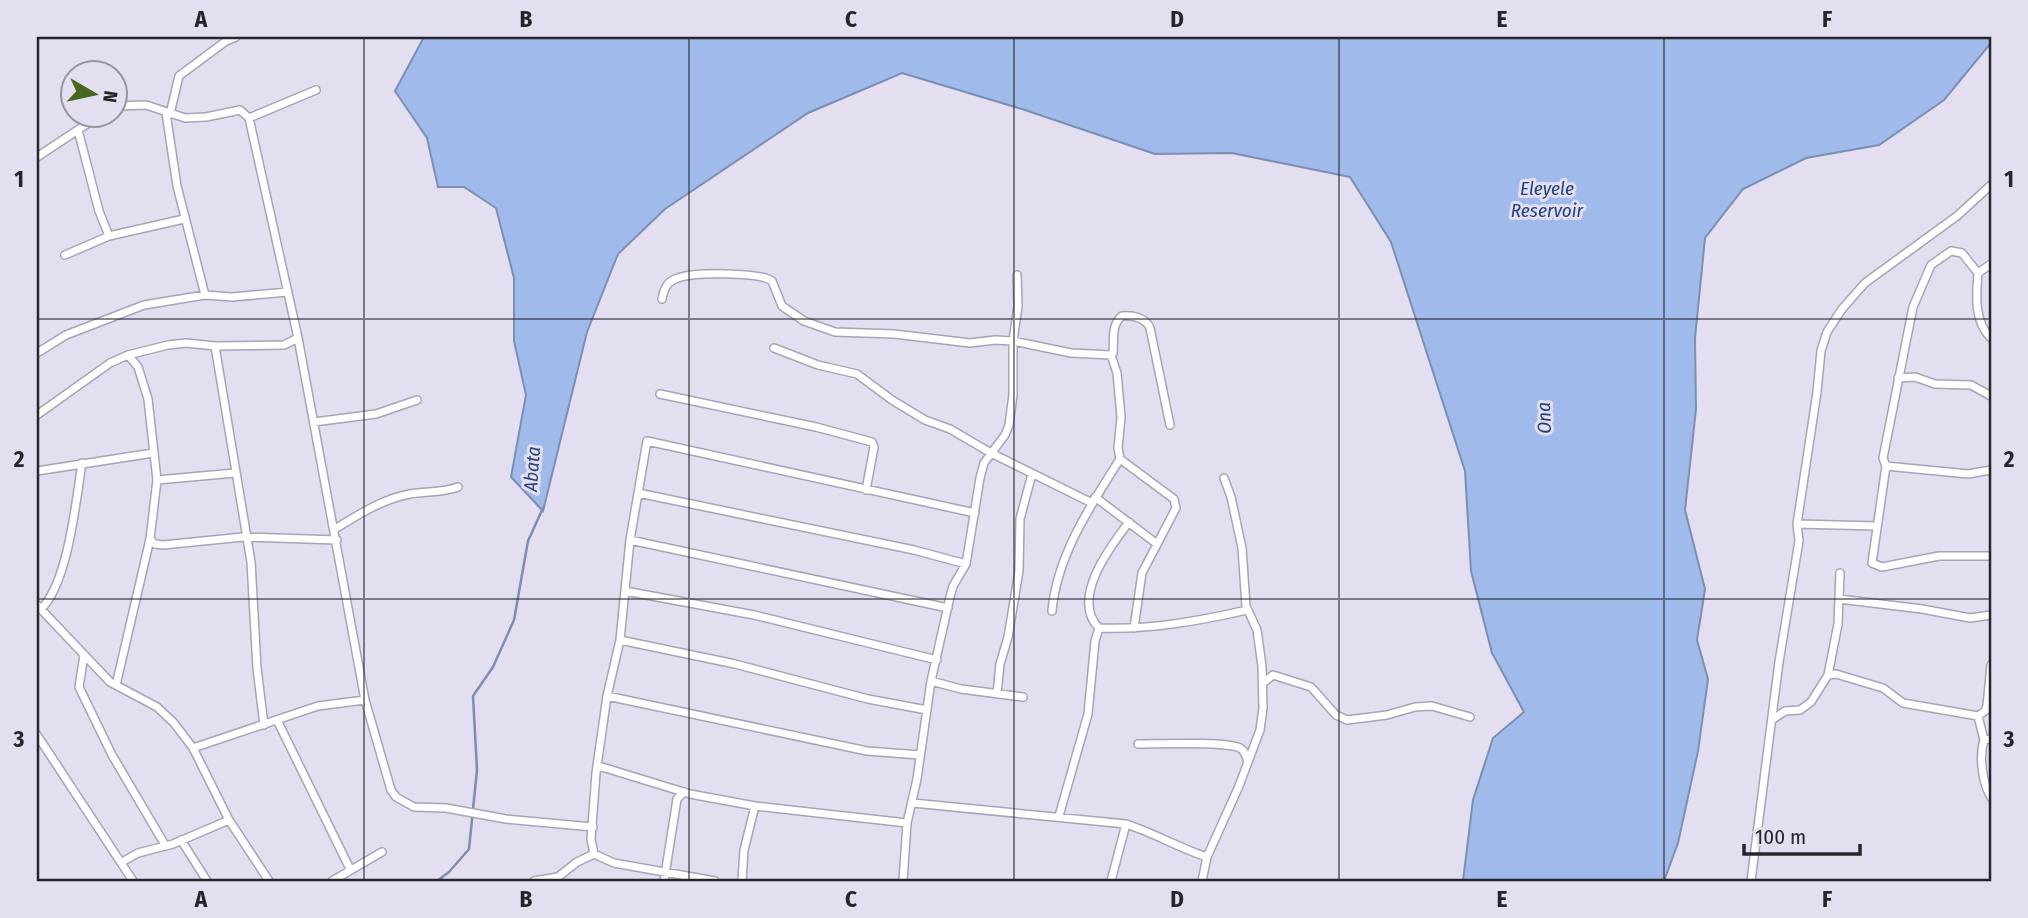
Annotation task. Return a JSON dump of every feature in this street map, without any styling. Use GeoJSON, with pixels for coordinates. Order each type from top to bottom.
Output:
{"type":"FeatureCollection","features":[{"type":"Feature","properties":{"kind":"street"},"geometry":{"type":"LineString","coordinates":[[205,295],[184,219],[171,153],[168,113],[179,76],[226,40],[236,37]]}},
{"type":"Feature","properties":{"kind":"street"},"geometry":{"type":"LineString","coordinates":[[249,118],[316,90]]}},
{"type":"Feature","properties":{"kind":"street"},"geometry":{"type":"LineString","coordinates":[[130,105],[146,104],[185,118],[240,110],[249,118],[298,338],[365,700],[391,790],[396,797],[414,807],[446,808],[516,820],[593,827]]}},
{"type":"Feature","properties":{"kind":"street"},"geometry":{"type":"LineString","coordinates":[[37,158],[78,130],[108,236]]}},
{"type":"Feature","properties":{"kind":"street"},"geometry":{"type":"LineString","coordinates":[[1751,881],[1779,662],[1799,541],[1797,524],[1821,351],[1827,331],[1865,283],[1957,216],[1991,185]]}},
{"type":"Feature","properties":{"kind":"street"},"geometry":{"type":"LineString","coordinates":[[65,255],[108,236],[184,219]]}},
{"type":"Feature","properties":{"kind":"street"},"geometry":{"type":"LineString","coordinates":[[1991,338],[1980,323],[1975,297],[1978,273],[1962,253],[1951,251],[1931,265],[1913,307],[1883,458],[1886,466],[1872,563],[1882,567],[1939,556],[1991,556]]}},
{"type":"Feature","properties":{"kind":"street"},"geometry":{"type":"LineString","coordinates":[[1978,273],[1991,264]]}},
{"type":"Feature","properties":{"kind":"street"},"geometry":{"type":"LineString","coordinates":[[903,881],[908,823],[931,681],[953,586],[966,564],[984,463],[1005,435],[1009,425],[1013,395],[1013,341],[1018,306],[1017,275]]}},
{"type":"Feature","properties":{"kind":"street"},"geometry":{"type":"LineString","coordinates":[[662,299],[669,282],[679,277],[761,276],[772,281],[779,301],[791,314],[835,332],[894,334],[970,343],[1013,341],[1070,353],[1111,355]]}},
{"type":"Feature","properties":{"kind":"street"},"geometry":{"type":"LineString","coordinates":[[37,353],[57,339],[134,308],[205,295],[232,297],[288,292]]}},
{"type":"Feature","properties":{"kind":"street"},"geometry":{"type":"LineString","coordinates":[[1052,611],[1056,581],[1094,500],[1120,459],[1118,448],[1121,417],[1117,373],[1111,355],[1116,320],[1126,316],[1147,322],[1170,425]]}},
{"type":"Feature","properties":{"kind":"street"},"geometry":{"type":"LineString","coordinates":[[37,415],[110,363],[128,355],[186,343],[215,346],[284,345],[298,338]]}},
{"type":"Feature","properties":{"kind":"street"},"geometry":{"type":"LineString","coordinates":[[215,346],[255,595],[257,668],[264,725]]}},
{"type":"Feature","properties":{"kind":"street"},"geometry":{"type":"LineString","coordinates":[[774,348],[818,365],[857,374],[906,409],[961,435],[1032,474],[1094,500],[1157,544]]}},
{"type":"Feature","properties":{"kind":"street"},"geometry":{"type":"LineString","coordinates":[[116,685],[150,539],[157,480],[148,399],[138,367],[128,355]]}},
{"type":"Feature","properties":{"kind":"street"},"geometry":{"type":"LineString","coordinates":[[1898,378],[1915,377],[1935,384],[1971,385],[1991,396]]}},
{"type":"Feature","properties":{"kind":"street"},"geometry":{"type":"LineString","coordinates":[[660,394],[816,427],[872,442],[874,447],[866,490]]}},
{"type":"Feature","properties":{"kind":"street"},"geometry":{"type":"LineString","coordinates":[[314,422],[376,414],[417,400]]}},
{"type":"Feature","properties":{"kind":"street"},"geometry":{"type":"LineString","coordinates":[[594,854],[591,839],[596,773],[607,696],[620,640],[630,540],[647,441],[975,513]]}},
{"type":"Feature","properties":{"kind":"street"},"geometry":{"type":"LineString","coordinates":[[37,471],[153,453]]}},
{"type":"Feature","properties":{"kind":"street"},"geometry":{"type":"LineString","coordinates":[[1120,459],[1174,499],[1176,508],[1142,573],[1134,628]]}},
{"type":"Feature","properties":{"kind":"street"},"geometry":{"type":"LineString","coordinates":[[82,463],[73,520],[61,570],[48,601],[39,607],[116,685],[165,714],[193,748],[229,820],[269,881]]}},
{"type":"Feature","properties":{"kind":"street"},"geometry":{"type":"LineString","coordinates":[[1886,466],[1968,474],[1991,470]]}},
{"type":"Feature","properties":{"kind":"street"},"geometry":{"type":"LineString","coordinates":[[157,480],[235,473]]}},
{"type":"Feature","properties":{"kind":"street"},"geometry":{"type":"LineString","coordinates":[[997,694],[1000,664],[1008,637],[1019,571],[1020,519],[1032,474]]}},
{"type":"Feature","properties":{"kind":"street"},"geometry":{"type":"LineString","coordinates":[[1202,881],[1207,857],[1248,763],[1262,721],[1263,683],[1257,630],[1247,610],[1242,548],[1224,478]]}},
{"type":"Feature","properties":{"kind":"street"},"geometry":{"type":"LineString","coordinates":[[335,529],[372,507],[410,494],[443,492],[458,487]]}},
{"type":"Feature","properties":{"kind":"street"},"geometry":{"type":"LineString","coordinates":[[638,494],[914,550],[966,564]]}},
{"type":"Feature","properties":{"kind":"street"},"geometry":{"type":"LineString","coordinates":[[1129,522],[1112,545],[1092,583],[1090,614],[1099,628],[1134,628],[1212,618],[1247,610]]}},
{"type":"Feature","properties":{"kind":"street"},"geometry":{"type":"LineString","coordinates":[[1797,524],[1877,526]]}},
{"type":"Feature","properties":{"kind":"street"},"geometry":{"type":"LineString","coordinates":[[150,539],[155,544],[163,545],[247,538],[337,540]]}},
{"type":"Feature","properties":{"kind":"street"},"geometry":{"type":"LineString","coordinates":[[630,540],[948,608]]}},
{"type":"Feature","properties":{"kind":"street"},"geometry":{"type":"LineString","coordinates":[[1773,719],[1784,710],[1800,710],[1811,702],[1828,675],[1838,624],[1840,573]]}},
{"type":"Feature","properties":{"kind":"street"},"geometry":{"type":"LineString","coordinates":[[625,591],[754,615],[937,660]]}},
{"type":"Feature","properties":{"kind":"street"},"geometry":{"type":"LineString","coordinates":[[1839,599],[1970,618],[1991,615]]}},
{"type":"Feature","properties":{"kind":"street"},"geometry":{"type":"LineString","coordinates":[[1059,816],[1087,714],[1095,640],[1099,628]]}},
{"type":"Feature","properties":{"kind":"street"},"geometry":{"type":"LineString","coordinates":[[620,640],[735,664],[868,699],[927,710]]}},
{"type":"Feature","properties":{"kind":"street"},"geometry":{"type":"LineString","coordinates":[[84,655],[79,687],[112,755],[164,845]]}},
{"type":"Feature","properties":{"kind":"street"},"geometry":{"type":"LineString","coordinates":[[1828,675],[1836,674],[1876,685],[1903,703],[1979,716],[1987,706],[1991,664]]}},
{"type":"Feature","properties":{"kind":"street"},"geometry":{"type":"LineString","coordinates":[[1263,683],[1273,675],[1311,687],[1336,715],[1348,720],[1432,706],[1470,717]]}},
{"type":"Feature","properties":{"kind":"street"},"geometry":{"type":"LineString","coordinates":[[931,681],[961,689],[1023,697]]}},
{"type":"Feature","properties":{"kind":"street"},"geometry":{"type":"LineString","coordinates":[[607,696],[867,751],[920,755]]}},
{"type":"Feature","properties":{"kind":"street"},"geometry":{"type":"LineString","coordinates":[[193,748],[318,706],[365,700]]}},
{"type":"Feature","properties":{"kind":"street"},"geometry":{"type":"LineString","coordinates":[[1979,716],[1988,740],[1981,750],[1987,791],[1991,797]]}},
{"type":"Feature","properties":{"kind":"street"},"geometry":{"type":"LineString","coordinates":[[277,720],[350,869]]}},
{"type":"Feature","properties":{"kind":"street"},"geometry":{"type":"LineString","coordinates":[[37,735],[133,881]]}},
{"type":"Feature","properties":{"kind":"street"},"geometry":{"type":"LineString","coordinates":[[1138,744],[1226,745],[1245,752],[1248,763]]}},
{"type":"Feature","properties":{"kind":"street"},"geometry":{"type":"LineString","coordinates":[[37,752],[44,746]]}},
{"type":"Feature","properties":{"kind":"street"},"geometry":{"type":"LineString","coordinates":[[598,768],[684,792],[755,806],[908,823]]}},
{"type":"Feature","properties":{"kind":"street"},"geometry":{"type":"LineString","coordinates":[[665,877],[677,799],[684,792]]}},
{"type":"Feature","properties":{"kind":"street"},"geometry":{"type":"LineString","coordinates":[[913,803],[1126,824],[1207,857]]}},
{"type":"Feature","properties":{"kind":"street"},"geometry":{"type":"LineString","coordinates":[[742,881],[744,850],[755,806]]}},
{"type":"Feature","properties":{"kind":"street"},"geometry":{"type":"LineString","coordinates":[[122,862],[138,853],[181,840],[229,820]]}},
{"type":"Feature","properties":{"kind":"street"},"geometry":{"type":"LineString","coordinates":[[1111,881],[1126,824]]}},
{"type":"Feature","properties":{"kind":"street"},"geometry":{"type":"LineString","coordinates":[[181,840],[206,881]]}},
{"type":"Feature","properties":{"kind":"street"},"geometry":{"type":"LineString","coordinates":[[332,881],[382,852]]}},
{"type":"Feature","properties":{"kind":"street"},"geometry":{"type":"LineString","coordinates":[[534,881],[558,877],[577,862],[594,854],[614,863],[665,877],[715,881]]}},
{"type":"Feature","properties":{"kind":"water","name":"Eleyele Reservoir"},"geometry":{"type":"Polygon","coordinates":[[[424,37],[1991,37],[1991,43],[1944,100],[1879,145],[1806,158],[1743,189],[1705,238],[1695,338],[1696,409],[1685,510],[1705,589],[1697,640],[1708,679],[1698,751],[1678,843],[1664,881],[1463,881],[1473,800],[1493,738],[1524,712],[1492,653],[1471,571],[1465,471],[1391,242],[1350,177],[1232,153],[1155,154],[1025,110],[902,73],[808,113],[665,209],[618,254],[587,332],[543,511],[511,477],[526,395],[514,341],[514,278],[496,208],[464,187],[438,187],[427,138],[395,91],[424,37]]]}},
{"type":"Feature","properties":{"kind":"waterway","name":"Abata"},"geometry":{"type":"LineString","coordinates":[[437,881],[449,872],[469,849],[477,770],[473,696],[493,667],[514,620],[528,541],[543,508]]}},
{"type":"Feature","properties":{"kind":"water label","name":"Ona"},"geometry":{"type":"Point","coordinates":[1544,418]}}]}
